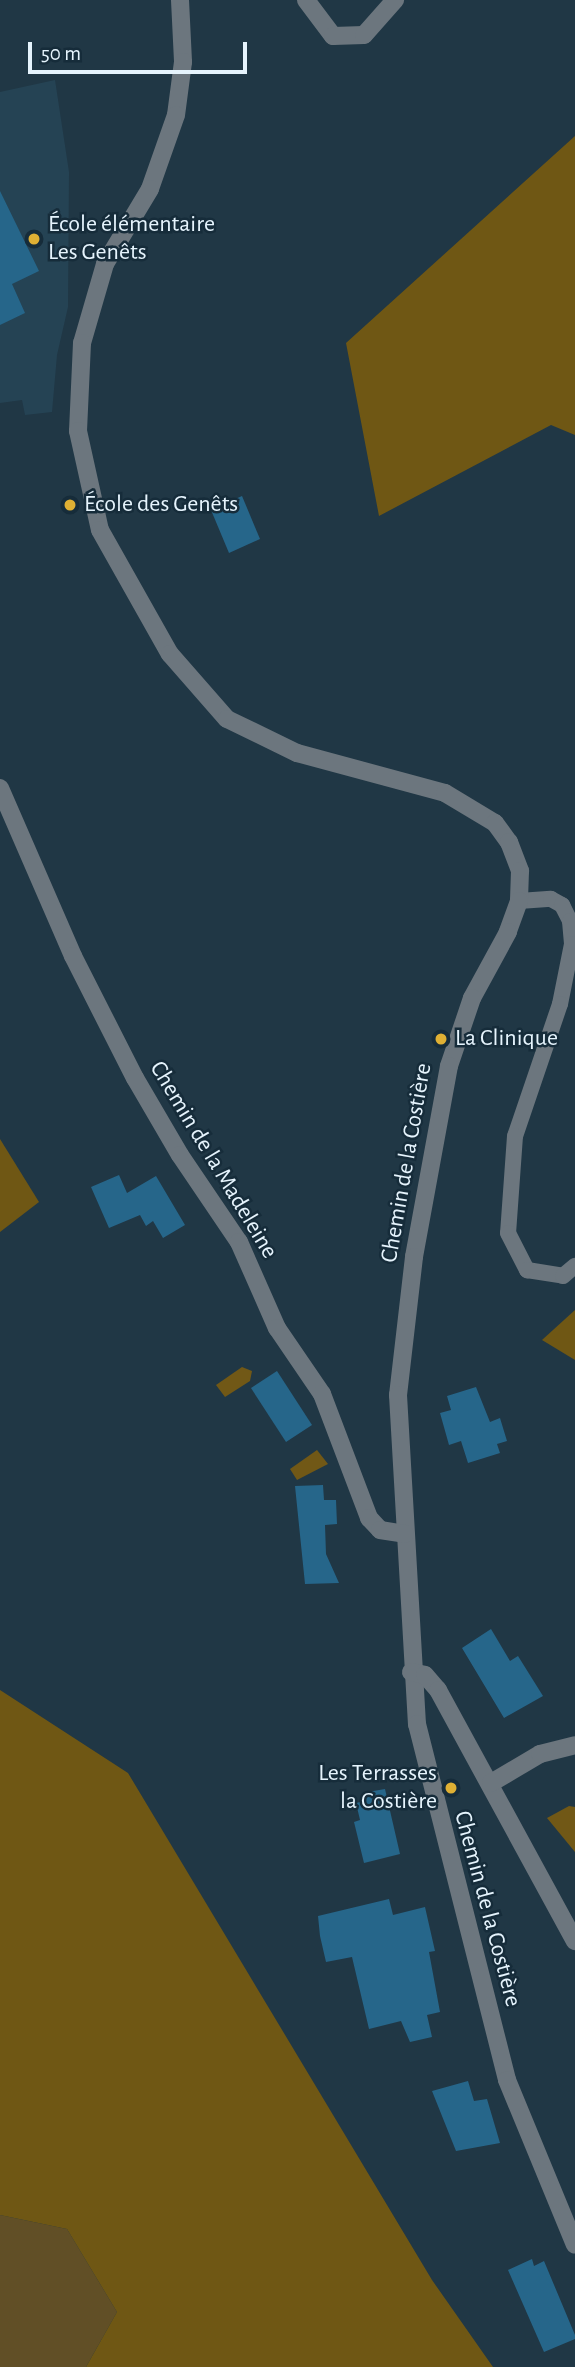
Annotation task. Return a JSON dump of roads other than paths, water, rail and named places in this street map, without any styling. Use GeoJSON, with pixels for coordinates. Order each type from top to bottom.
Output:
{"type":"FeatureCollection","features":[{"type":"Feature","properties":{"kind":"street","name":"Chemin de la Costière"},"geometry":{"type":"LineString","coordinates":[[180,0],[183,62],[173,126],[150,189],[105,264],[82,343],[78,431],[100,530],[170,654],[227,719],[297,753],[445,793],[480,812],[502,831],[515,855],[521,879],[519,901],[508,932],[472,998],[454,1046],[414,1257],[399,1371],[405,1534],[411,1672],[431,1789],[507,2080],[575,2245]]}},
{"type":"Feature","properties":{"kind":"street"},"geometry":{"type":"LineString","coordinates":[[306,0],[333,36],[364,35],[395,0]]}},
{"type":"Feature","properties":{"kind":"street","name":"Chemin de la Madeleine"},"geometry":{"type":"LineString","coordinates":[[0,788],[72,956],[135,1079],[180,1155],[239,1242],[277,1328],[322,1394],[369,1518],[380,1530],[405,1534]]}},
{"type":"Feature","properties":{"kind":"street"},"geometry":{"type":"LineString","coordinates":[[411,1672],[433,1681],[575,1941]]}},
{"type":"Feature","properties":{"kind":"street"},"geometry":{"type":"LineString","coordinates":[[491,1783],[540,1754],[575,1745]]}},
{"type":"Feature","properties":{"kind":"lane"},"geometry":{"type":"LineString","coordinates":[[519,901],[551,899],[562,905],[570,921],[572,944],[556,1017],[515,1136],[508,1233],[527,1270],[563,1276],[575,1266]]}},
{"type":"Feature","properties":{"kind":"place","name":"École élémentaire Les Genêts"},"geometry":{"type":"Point","coordinates":[34,239]}},
{"type":"Feature","properties":{"kind":"place","name":"École des Genêts"},"geometry":{"type":"Point","coordinates":[70,505]}},
{"type":"Feature","properties":{"kind":"place","name":"La Clinique"},"geometry":{"type":"Point","coordinates":[441,1039]}},
{"type":"Feature","properties":{"kind":"place","name":"Les Terrasses la Costière"},"geometry":{"type":"Point","coordinates":[451,1788]}}]}
